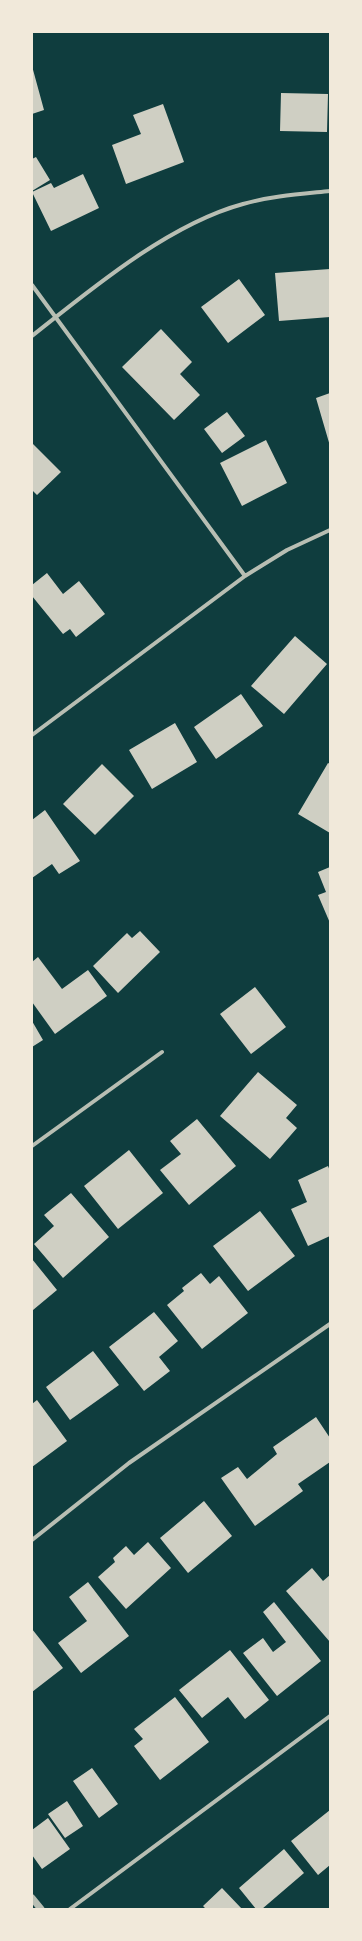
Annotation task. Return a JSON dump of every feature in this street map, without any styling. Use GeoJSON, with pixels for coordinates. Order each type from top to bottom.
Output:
{"type":"FeatureCollection","features":[{"type":"Feature","properties":{"kind":"street"},"geometry":{"type":"LineString","coordinates":[[32,336],[55,317],[132,260],[185,226],[242,204],[287,195],[330,191]]}},
{"type":"Feature","properties":{"kind":"street"},"geometry":{"type":"LineString","coordinates":[[32,285],[245,576]]}},
{"type":"Feature","properties":{"kind":"street"},"geometry":{"type":"LineString","coordinates":[[32,734],[245,576],[287,550],[330,530]]}},
{"type":"Feature","properties":{"kind":"street"},"geometry":{"type":"LineString","coordinates":[[32,1146],[162,1052]]}},
{"type":"Feature","properties":{"kind":"street"},"geometry":{"type":"LineString","coordinates":[[32,1540],[129,1463],[330,1324]]}},
{"type":"Feature","properties":{"kind":"street"},"geometry":{"type":"LineString","coordinates":[[70,1909],[330,1716]]}},
{"type":"Feature","properties":{"kind":"street"},"geometry":{"type":"LineString","coordinates":[[32,1898],[41,1909]]}},
{"type":"Feature","properties":{"kind":"building"},"geometry":{"type":"Polygon","coordinates":[[[32,66],[44,110],[32,114],[32,66]]]}},
{"type":"Feature","properties":{"kind":"building"},"geometry":{"type":"Polygon","coordinates":[[[281,93],[328,94],[327,132],[280,131],[281,93]]]}},
{"type":"Feature","properties":{"kind":"building"},"geometry":{"type":"Polygon","coordinates":[[[163,104],[184,162],[126,184],[112,145],[141,134],[133,115],[163,104]]]}},
{"type":"Feature","properties":{"kind":"building"},"geometry":{"type":"Polygon","coordinates":[[[36,157],[50,180],[32,191],[32,159],[36,157]]]}},
{"type":"Feature","properties":{"kind":"building"},"geometry":{"type":"Polygon","coordinates":[[[83,174],[99,208],[51,231],[32,192],[51,183],[54,188],[83,174]]]}},
{"type":"Feature","properties":{"kind":"building"},"geometry":{"type":"Polygon","coordinates":[[[330,269],[330,317],[279,321],[275,273],[330,269]]]}},
{"type":"Feature","properties":{"kind":"building"},"geometry":{"type":"Polygon","coordinates":[[[239,279],[265,315],[228,343],[201,307],[239,279]]]}},
{"type":"Feature","properties":{"kind":"building"},"geometry":{"type":"Polygon","coordinates":[[[161,329],[192,362],[180,374],[200,395],[174,420],[122,367],[161,329]]]}},
{"type":"Feature","properties":{"kind":"building"},"geometry":{"type":"Polygon","coordinates":[[[330,393],[330,446],[316,398],[330,393]]]}},
{"type":"Feature","properties":{"kind":"building"},"geometry":{"type":"Polygon","coordinates":[[[227,412],[245,436],[222,453],[204,429],[227,412]]]}},
{"type":"Feature","properties":{"kind":"building"},"geometry":{"type":"Polygon","coordinates":[[[266,440],[287,483],[242,506],[220,463],[266,440]]]}},
{"type":"Feature","properties":{"kind":"building"},"geometry":{"type":"Polygon","coordinates":[[[32,443],[61,472],[37,495],[32,490],[32,443]]]}},
{"type":"Feature","properties":{"kind":"building"},"geometry":{"type":"Polygon","coordinates":[[[47,573],[63,594],[79,581],[105,614],[76,637],[70,629],[63,634],[32,596],[32,585],[47,573]]]}},
{"type":"Feature","properties":{"kind":"building"},"geometry":{"type":"Polygon","coordinates":[[[295,636],[327,664],[284,714],[251,686],[295,636]]]}},
{"type":"Feature","properties":{"kind":"building"},"geometry":{"type":"Polygon","coordinates":[[[241,694],[263,726],[216,759],[194,727],[241,694]]]}},
{"type":"Feature","properties":{"kind":"building"},"geometry":{"type":"Polygon","coordinates":[[[175,723],[197,762],[152,789],[129,750],[175,723]]]}},
{"type":"Feature","properties":{"kind":"building"},"geometry":{"type":"Polygon","coordinates":[[[328,763],[330,764],[330,833],[298,814],[328,763]]]}},
{"type":"Feature","properties":{"kind":"building"},"geometry":{"type":"Polygon","coordinates":[[[102,764],[134,796],[95,835],[63,804],[102,764]]]}},
{"type":"Feature","properties":{"kind":"building"},"geometry":{"type":"Polygon","coordinates":[[[45,810],[80,861],[59,874],[52,864],[32,878],[32,820],[45,810]]]}},
{"type":"Feature","properties":{"kind":"building"},"geometry":{"type":"Polygon","coordinates":[[[330,867],[330,923],[318,895],[326,892],[318,872],[330,867]]]}},
{"type":"Feature","properties":{"kind":"building"},"geometry":{"type":"Polygon","coordinates":[[[140,931],[160,952],[118,993],[93,966],[127,933],[132,938],[140,931]]]}},
{"type":"Feature","properties":{"kind":"building"},"geometry":{"type":"Polygon","coordinates":[[[38,957],[62,989],[88,970],[107,996],[55,1034],[32,1002],[32,962],[38,957]]]}},
{"type":"Feature","properties":{"kind":"building"},"geometry":{"type":"Polygon","coordinates":[[[255,987],[286,1027],[251,1054],[220,1014],[255,987]]]}},
{"type":"Feature","properties":{"kind":"building"},"geometry":{"type":"Polygon","coordinates":[[[32,1021],[43,1040],[32,1047],[32,1021]]]}},
{"type":"Feature","properties":{"kind":"building"},"geometry":{"type":"Polygon","coordinates":[[[258,1072],[297,1105],[286,1118],[297,1128],[270,1159],[220,1116],[258,1072]]]}},
{"type":"Feature","properties":{"kind":"building"},"geometry":{"type":"Polygon","coordinates":[[[197,1119],[236,1166],[189,1205],[160,1170],[181,1154],[170,1141],[197,1119]]]}},
{"type":"Feature","properties":{"kind":"building"},"geometry":{"type":"Polygon","coordinates":[[[129,1150],[163,1193],[118,1229],[84,1186],[129,1150]]]}},
{"type":"Feature","properties":{"kind":"building"},"geometry":{"type":"Polygon","coordinates":[[[328,1166],[330,1171],[330,1236],[308,1246],[291,1209],[307,1202],[298,1180],[328,1166]]]}},
{"type":"Feature","properties":{"kind":"building"},"geometry":{"type":"Polygon","coordinates":[[[71,1193],[109,1237],[63,1278],[34,1244],[54,1226],[44,1215],[71,1193]]]}},
{"type":"Feature","properties":{"kind":"building"},"geometry":{"type":"Polygon","coordinates":[[[260,1211],[295,1256],[248,1291],[213,1246],[260,1211]]]}},
{"type":"Feature","properties":{"kind":"building"},"geometry":{"type":"Polygon","coordinates":[[[32,1259],[57,1290],[33,1310],[32,1308],[32,1259]]]}},
{"type":"Feature","properties":{"kind":"building"},"geometry":{"type":"Polygon","coordinates":[[[201,1273],[210,1284],[219,1276],[248,1313],[202,1349],[167,1305],[184,1291],[182,1288],[201,1273]]]}},
{"type":"Feature","properties":{"kind":"building"},"geometry":{"type":"Polygon","coordinates":[[[154,1312],[178,1341],[159,1357],[170,1371],[144,1391],[109,1347],[154,1312]]]}},
{"type":"Feature","properties":{"kind":"building"},"geometry":{"type":"Polygon","coordinates":[[[93,1351],[119,1385],[70,1420],[46,1387],[93,1351]]]}},
{"type":"Feature","properties":{"kind":"building"},"geometry":{"type":"Polygon","coordinates":[[[37,1400],[67,1441],[32,1467],[32,1404],[37,1400]]]}},
{"type":"Feature","properties":{"kind":"building"},"geometry":{"type":"Polygon","coordinates":[[[316,1417],[330,1438],[330,1462],[298,1484],[303,1491],[255,1526],[221,1478],[238,1467],[247,1479],[277,1454],[273,1447],[316,1417]]]}},
{"type":"Feature","properties":{"kind":"building"},"geometry":{"type":"Polygon","coordinates":[[[204,1501],[232,1536],[188,1573],[160,1538],[204,1501]]]}},
{"type":"Feature","properties":{"kind":"building"},"geometry":{"type":"Polygon","coordinates":[[[148,1542],[171,1568],[126,1609],[98,1577],[115,1562],[113,1558],[126,1546],[134,1555],[148,1542]]]}},
{"type":"Feature","properties":{"kind":"building"},"geometry":{"type":"Polygon","coordinates":[[[312,1568],[323,1581],[330,1575],[330,1642],[286,1591],[312,1568]]]}},
{"type":"Feature","properties":{"kind":"building"},"geometry":{"type":"Polygon","coordinates":[[[88,1582],[129,1636],[81,1673],[58,1643],[87,1621],[69,1597],[88,1582]]]}},
{"type":"Feature","properties":{"kind":"building"},"geometry":{"type":"Polygon","coordinates":[[[274,1602],[321,1661],[277,1696],[243,1653],[263,1638],[273,1652],[286,1642],[263,1612],[274,1602]]]}},
{"type":"Feature","properties":{"kind":"building"},"geometry":{"type":"Polygon","coordinates":[[[32,1629],[63,1668],[32,1692],[32,1629]]]}},
{"type":"Feature","properties":{"kind":"building"},"geometry":{"type":"Polygon","coordinates":[[[230,1650],[269,1700],[245,1719],[228,1697],[202,1718],[179,1690],[230,1650]]]}},
{"type":"Feature","properties":{"kind":"building"},"geometry":{"type":"Polygon","coordinates":[[[175,1697],[209,1742],[160,1780],[134,1746],[143,1739],[134,1729],[175,1697]]]}},
{"type":"Feature","properties":{"kind":"building"},"geometry":{"type":"Polygon","coordinates":[[[92,1768],[118,1804],[99,1818],[73,1781],[92,1768]]]}},
{"type":"Feature","properties":{"kind":"building"},"geometry":{"type":"Polygon","coordinates":[[[67,1801],[83,1826],[65,1838],[48,1814],[67,1801]]]}},
{"type":"Feature","properties":{"kind":"building"},"geometry":{"type":"Polygon","coordinates":[[[330,1810],[330,1865],[318,1875],[291,1841],[330,1810]]]}},
{"type":"Feature","properties":{"kind":"building"},"geometry":{"type":"Polygon","coordinates":[[[48,1818],[70,1849],[42,1869],[32,1855],[32,1830],[48,1818]]]}},
{"type":"Feature","properties":{"kind":"building"},"geometry":{"type":"Polygon","coordinates":[[[284,1849],[304,1873],[262,1909],[256,1909],[239,1888],[284,1849]]]}},
{"type":"Feature","properties":{"kind":"building"},"geometry":{"type":"Polygon","coordinates":[[[222,1888],[242,1909],[206,1909],[203,1906],[222,1888]]]}}]}
